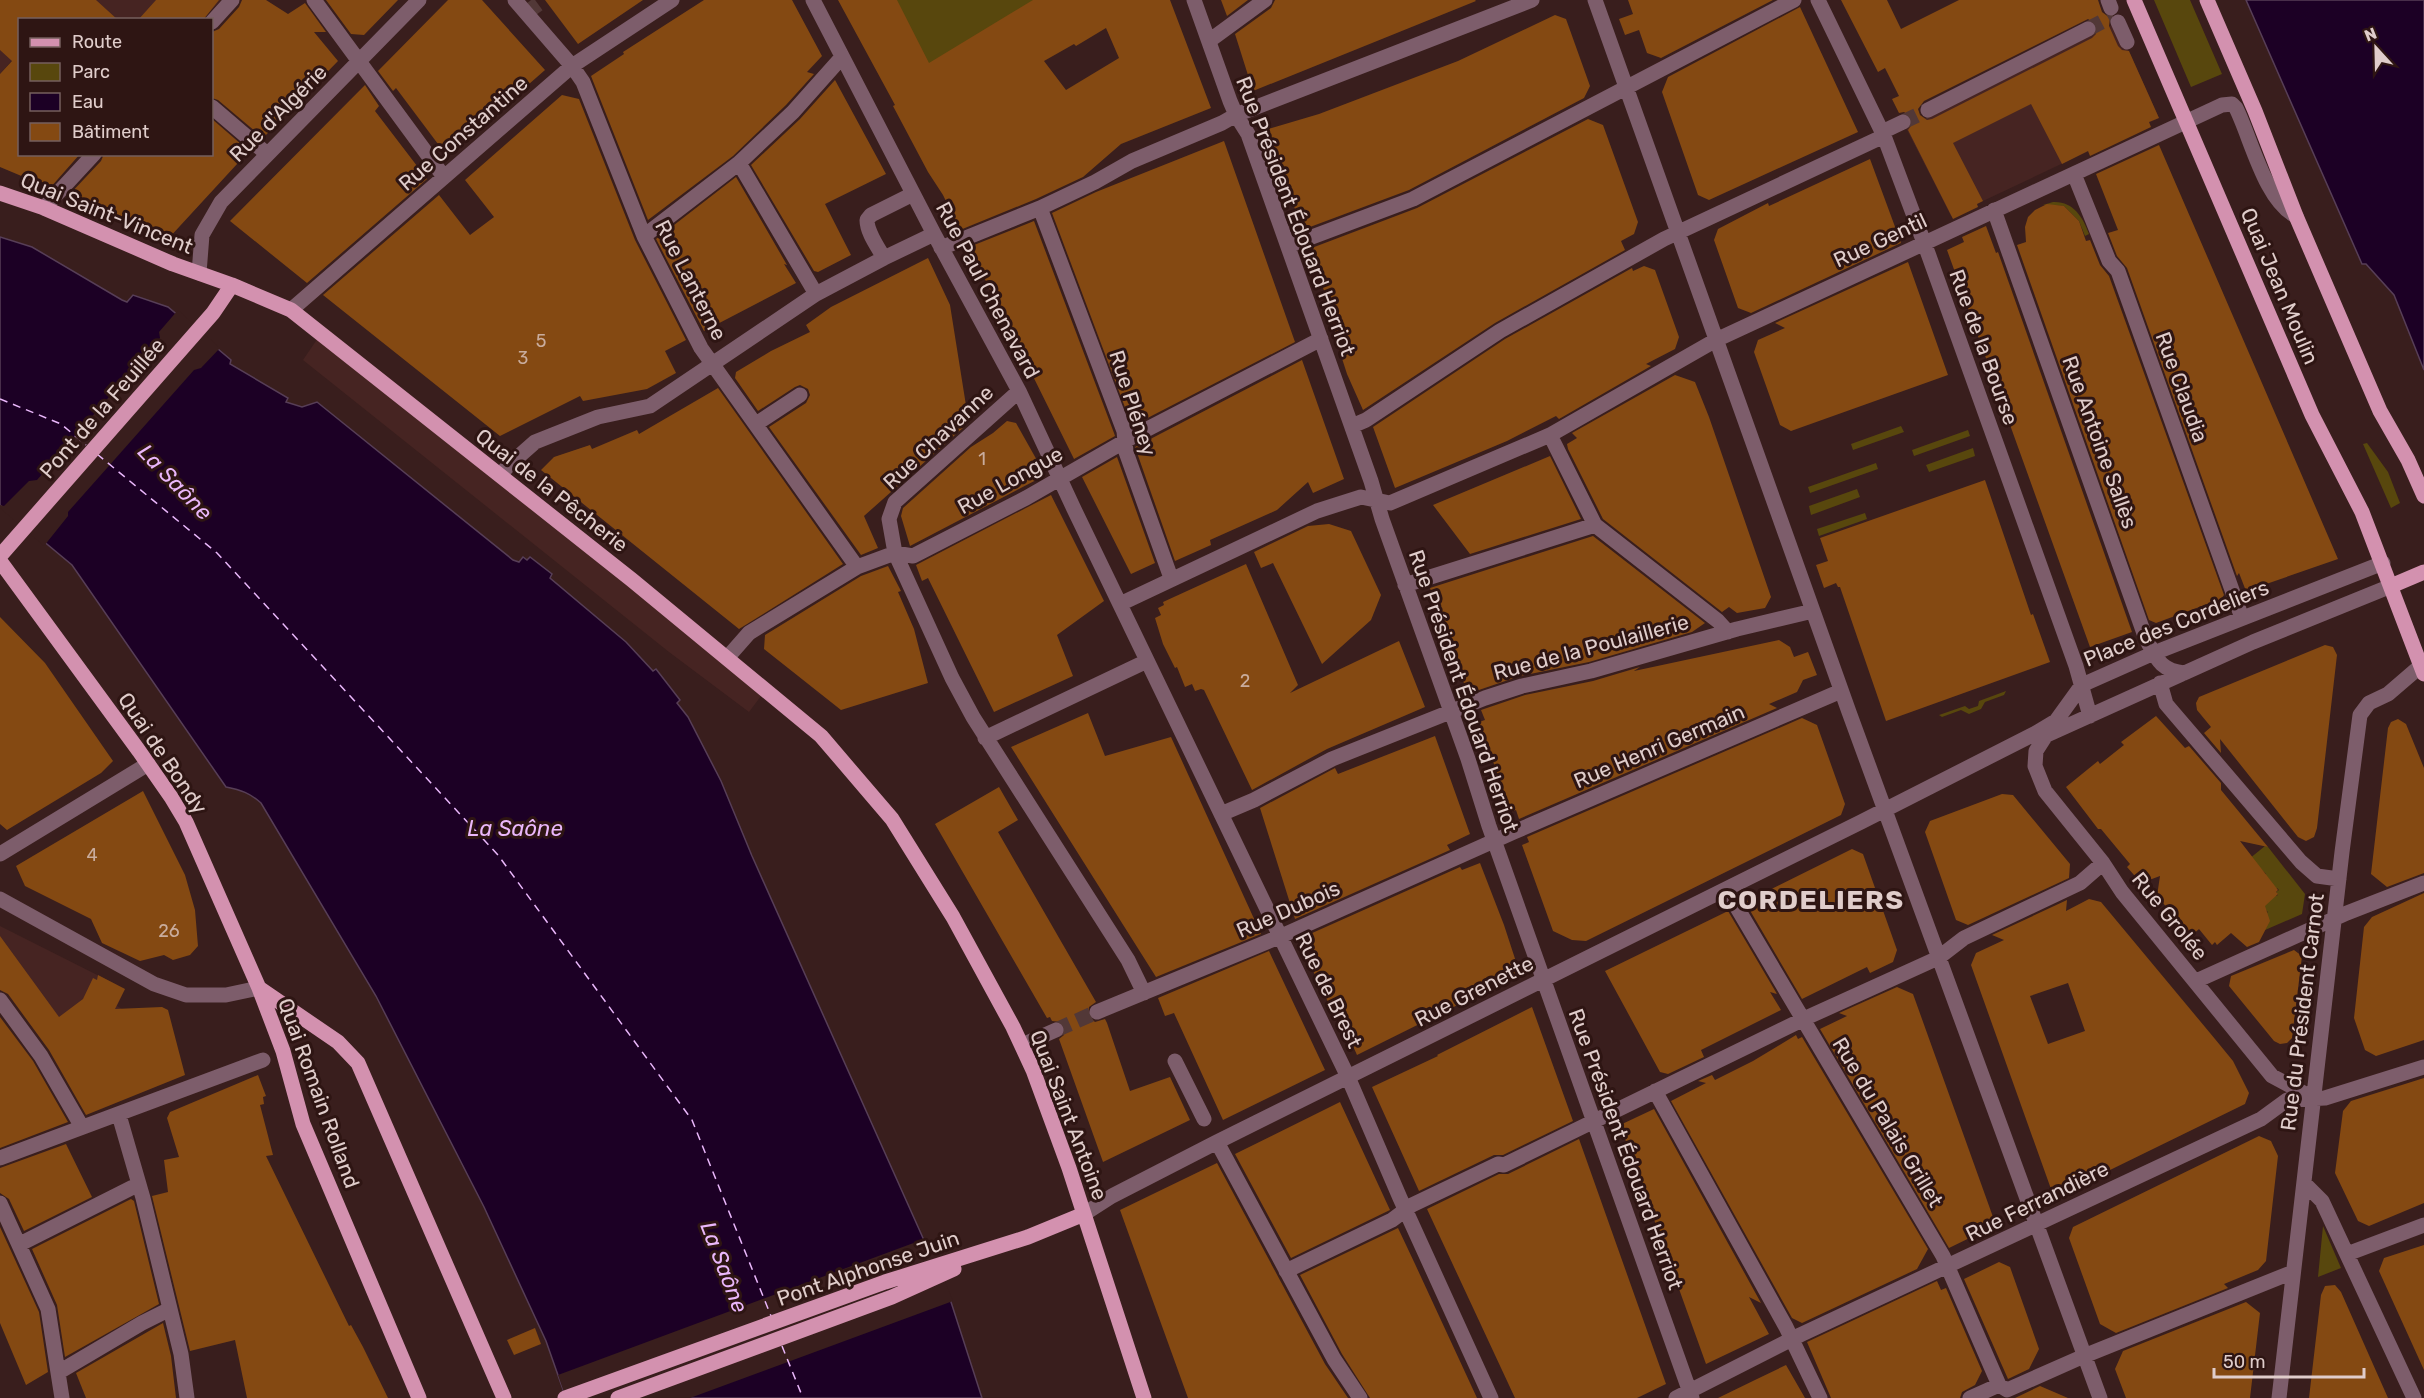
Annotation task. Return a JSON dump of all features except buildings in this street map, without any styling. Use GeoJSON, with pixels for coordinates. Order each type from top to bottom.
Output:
{"type":"FeatureCollection","features":[{"type":"Feature","properties":{"kind":"main road","name":"Quai Jean Moulin"},"geometry":{"type":"LineString","coordinates":[[2134,0],[2312,415],[2362,512],[2423,668]]}},
{"type":"Feature","properties":{"kind":"main road","name":"Quai Jean Moulin"},"geometry":{"type":"LineString","coordinates":[[2207,0],[2380,411],[2408,460],[2424,496]]}},
{"type":"Feature","properties":{"kind":"main road","name":"Quai Saint-Vincent"},"geometry":{"type":"LineString","coordinates":[[0,193],[44,207],[168,262],[199,273]]}},
{"type":"Feature","properties":{"kind":"main road","name":"Quai de la Pêcherie"},"geometry":{"type":"LineString","coordinates":[[199,273],[291,310],[727,658],[825,739],[855,775]]}},
{"type":"Feature","properties":{"kind":"main road","name":"Pont de la Feuillée"},"geometry":{"type":"LineString","coordinates":[[0,556],[210,315],[232,285]]}},
{"type":"Feature","properties":{"kind":"main road","name":"Quai de Bondy"},"geometry":{"type":"LineString","coordinates":[[0,561],[148,764],[186,822],[259,988]]}},
{"type":"Feature","properties":{"kind":"main road"},"geometry":{"type":"LineString","coordinates":[[2391,586],[2424,572]]}},
{"type":"Feature","properties":{"kind":"main road","name":"Quai Saint Antoine"},"geometry":{"type":"LineString","coordinates":[[855,775],[892,819],[912,850],[953,917],[1022,1045],[1066,1157],[1114,1299],[1144,1398]]}},
{"type":"Feature","properties":{"kind":"main road","name":"Quai Romain Rolland"},"geometry":{"type":"LineString","coordinates":[[259,988],[283,1051],[303,1124],[419,1398]]}},
{"type":"Feature","properties":{"kind":"main road","name":"Quai Romain Rolland"},"geometry":{"type":"LineString","coordinates":[[259,988],[338,1042],[358,1063],[504,1398]]}},
{"type":"Feature","properties":{"kind":"main road","name":"Pont Alphonse Juin"},"geometry":{"type":"LineString","coordinates":[[618,1398],[892,1297],[1084,1214]]}},
{"type":"Feature","properties":{"kind":"main road","name":"Pont Alphonse Juin"},"geometry":{"type":"LineString","coordinates":[[565,1398],[885,1282],[1015,1242]]}},
{"type":"Feature","properties":{"kind":"street"},"geometry":{"type":"LineString","coordinates":[[213,21],[232,0]]}},
{"type":"Feature","properties":{"kind":"street"},"geometry":{"type":"LineString","coordinates":[[314,0],[444,177]]}},
{"type":"Feature","properties":{"kind":"street","name":"Rue d'Algérie"},"geometry":{"type":"LineString","coordinates":[[199,273],[202,235],[221,202],[419,0]]}},
{"type":"Feature","properties":{"kind":"street","name":"Rue Lanterne"},"geometry":{"type":"LineString","coordinates":[[515,0],[572,66],[586,90],[644,236],[701,348],[857,567]]}},
{"type":"Feature","properties":{"kind":"street","name":"Rue Constantine"},"geometry":{"type":"LineString","coordinates":[[291,310],[572,66],[672,0]]}},
{"type":"Feature","properties":{"kind":"street","name":"Rue Paul Chenavard"},"geometry":{"type":"LineString","coordinates":[[813,0],[913,194],[1019,391],[1120,604]]}},
{"type":"Feature","properties":{"kind":"street","name":"Rue Président Édouard Herriot"},"geometry":{"type":"LineString","coordinates":[[1194,0],[1236,115],[1248,134],[1352,426],[1686,1396]]}},
{"type":"Feature","properties":{"kind":"street"},"geometry":{"type":"LineString","coordinates":[[1209,41],[1265,0]]}},
{"type":"Feature","properties":{"kind":"street"},"geometry":{"type":"LineString","coordinates":[[500,476],[535,442],[598,417],[650,406],[816,294],[884,258],[1040,208],[1095,182],[1132,161],[1236,115],[1532,0]]}},
{"type":"Feature","properties":{"kind":"street"},"geometry":{"type":"LineString","coordinates":[[1595,0],[1841,690],[2100,1398]]}},
{"type":"Feature","properties":{"kind":"street"},"geometry":{"type":"LineString","coordinates":[[1288,246],[1413,198],[1794,0]]}},
{"type":"Feature","properties":{"kind":"street","name":"Rue de la Bourse"},"geometry":{"type":"LineString","coordinates":[[1818,0],[1883,134],[2082,685],[2090,716]]}},
{"type":"Feature","properties":{"kind":"street"},"geometry":{"type":"LineString","coordinates":[[2112,10],[2127,42]]}},
{"type":"Feature","properties":{"kind":"street"},"geometry":{"type":"LineString","coordinates":[[1928,110],[2088,29]]}},
{"type":"Feature","properties":{"kind":"street"},"geometry":{"type":"LineString","coordinates":[[644,236],[739,163],[793,112],[842,57]]}},
{"type":"Feature","properties":{"kind":"street","name":"Rue Gentil"},"geometry":{"type":"LineString","coordinates":[[1120,604],[1317,511],[1361,497],[1390,503],[1550,435],[1716,340],[2222,105],[2232,104],[2271,189],[2281,206],[2296,216]]}},
{"type":"Feature","properties":{"kind":"street"},"geometry":{"type":"LineString","coordinates":[[213,108],[267,154]]}},
{"type":"Feature","properties":{"kind":"street"},"geometry":{"type":"LineString","coordinates":[[1352,426],[1366,420],[1500,331],[1678,232],[1883,134],[1903,122]]}},
{"type":"Feature","properties":{"kind":"street"},"geometry":{"type":"LineString","coordinates":[[44,207],[92,156]]}},
{"type":"Feature","properties":{"kind":"street"},"geometry":{"type":"LineString","coordinates":[[739,163],[816,294]]}},
{"type":"Feature","properties":{"kind":"street","name":"Rue Claudia"},"geometry":{"type":"LineString","coordinates":[[2074,174],[2109,261],[2118,272],[2242,618]]}},
{"type":"Feature","properties":{"kind":"street"},"geometry":{"type":"LineString","coordinates":[[884,258],[867,225],[867,220],[870,215],[913,194]]}},
{"type":"Feature","properties":{"kind":"street","name":"Rue Pléney"},"geometry":{"type":"LineString","coordinates":[[1040,208],[1127,441],[1126,452],[1171,578]]}},
{"type":"Feature","properties":{"kind":"street","name":"Rue Antoine Sallès"},"geometry":{"type":"LineString","coordinates":[[1994,210],[2146,639],[2164,667],[2170,671],[2184,673]]}},
{"type":"Feature","properties":{"kind":"street","name":"Rue Longue"},"geometry":{"type":"LineString","coordinates":[[727,658],[749,633],[857,567],[895,553],[912,556],[1026,498],[1059,477],[1321,339]]}},
{"type":"Feature","properties":{"kind":"street","name":"Rue Chavanne"},"geometry":{"type":"LineString","coordinates":[[1019,391],[895,502],[890,519],[895,553],[954,684],[985,738],[1128,960],[1144,993]]}},
{"type":"Feature","properties":{"kind":"street"},"geometry":{"type":"LineString","coordinates":[[756,423],[800,395]]}},
{"type":"Feature","properties":{"kind":"street"},"geometry":{"type":"LineString","coordinates":[[1550,435],[1595,525],[1718,621],[1728,632]]}},
{"type":"Feature","properties":{"kind":"street"},"geometry":{"type":"LineString","coordinates":[[1405,585],[1595,525]]}},
{"type":"Feature","properties":{"kind":"street","name":"Place des Cordeliers"},"geometry":{"type":"LineString","coordinates":[[1885,809],[2056,721],[2082,685],[2154,653],[2383,563]]}},
{"type":"Feature","properties":{"kind":"street","name":"Place des Cordeliers"},"geometry":{"type":"LineString","coordinates":[[2004,749],[2043,736],[2160,683],[2391,586]]}},
{"type":"Feature","properties":{"kind":"street","name":"Rue de Brest"},"geometry":{"type":"LineString","coordinates":[[1120,604],[1348,1077],[1491,1398]]}},
{"type":"Feature","properties":{"kind":"street","name":"Rue de la Poulaillerie"},"geometry":{"type":"LineString","coordinates":[[1221,814],[1254,800],[1332,759],[1451,711],[1522,686],[1591,671],[1728,632],[1813,611]]}},
{"type":"Feature","properties":{"kind":"street"},"geometry":{"type":"LineString","coordinates":[[985,738],[1148,661]]}},
{"type":"Feature","properties":{"kind":"street","name":"Rue du Président Carnot"},"geometry":{"type":"LineString","coordinates":[[2279,1398],[2360,715],[2369,703],[2388,694],[2423,668]]}},
{"type":"Feature","properties":{"kind":"street"},"geometry":{"type":"LineString","coordinates":[[2160,683],[2166,704],[2301,862],[2317,876],[2339,879]]}},
{"type":"Feature","properties":{"kind":"street","name":"Rue Henri Germain"},"geometry":{"type":"LineString","coordinates":[[1494,840],[1841,690]]}},
{"type":"Feature","properties":{"kind":"street"},"geometry":{"type":"LineString","coordinates":[[2035,766],[2036,751],[2043,736],[2056,721]]}},
{"type":"Feature","properties":{"kind":"street"},"geometry":{"type":"LineString","coordinates":[[2004,749],[2018,750],[2026,754],[2035,766]]}},
{"type":"Feature","properties":{"kind":"street"},"geometry":{"type":"LineString","coordinates":[[0,854],[148,764]]}},
{"type":"Feature","properties":{"kind":"street","name":"Rue Grolée"},"geometry":{"type":"LineString","coordinates":[[2035,766],[2045,791],[2103,863],[2122,892],[2272,1076],[2313,1098]]}},
{"type":"Feature","properties":{"kind":"street","name":"Rue Grenette"},"geometry":{"type":"LineString","coordinates":[[1084,1214],[1112,1196],[1217,1142],[1885,809]]}},
{"type":"Feature","properties":{"kind":"street","name":"Rue Dubois"},"geometry":{"type":"LineString","coordinates":[[1097,1012],[1279,937],[1494,840]]}},
{"type":"Feature","properties":{"kind":"street"},"geometry":{"type":"LineString","coordinates":[[1286,1271],[1382,1224],[1412,1205],[1498,1164],[1504,1165],[1803,1020],[1938,958],[1964,938],[2080,883],[2103,863]]}},
{"type":"Feature","properties":{"kind":"street"},"geometry":{"type":"LineString","coordinates":[[2196,981],[2334,920],[2424,884]]}},
{"type":"Feature","properties":{"kind":"street","name":"Rue du Palais Grillet"},"geometry":{"type":"LineString","coordinates":[[1726,888],[1947,1266],[1999,1385]]}},
{"type":"Feature","properties":{"kind":"street"},"geometry":{"type":"LineString","coordinates":[[0,899],[154,984],[196,996],[226,995],[259,988]]}},
{"type":"Feature","properties":{"kind":"street"},"geometry":{"type":"LineString","coordinates":[[0,1000],[41,1056],[82,1127]]}},
{"type":"Feature","properties":{"kind":"street"},"geometry":{"type":"LineString","coordinates":[[1022,1045],[1056,1030]]}},
{"type":"Feature","properties":{"kind":"street"},"geometry":{"type":"LineString","coordinates":[[0,1158],[262,1060]]}},
{"type":"Feature","properties":{"kind":"street"},"geometry":{"type":"LineString","coordinates":[[1175,1061],[1204,1119]]}},
{"type":"Feature","properties":{"kind":"street","name":"Rue Ferrandière"},"geometry":{"type":"LineString","coordinates":[[1686,1396],[1792,1340],[2261,1119],[2288,1100],[2325,1098],[2342,1094],[2424,1067]]}},
{"type":"Feature","properties":{"kind":"street"},"geometry":{"type":"LineString","coordinates":[[1655,1091],[1792,1340],[1820,1398]]}},
{"type":"Feature","properties":{"kind":"street"},"geometry":{"type":"LineString","coordinates":[[119,1115],[139,1184],[170,1310],[184,1370],[187,1398]]}},
{"type":"Feature","properties":{"kind":"street"},"geometry":{"type":"LineString","coordinates":[[1217,1142],[1334,1359],[1360,1398]]}},
{"type":"Feature","properties":{"kind":"street"},"geometry":{"type":"LineString","coordinates":[[2304,1183],[2322,1202],[2414,1398]]}},
{"type":"Feature","properties":{"kind":"street"},"geometry":{"type":"LineString","coordinates":[[20,1244],[139,1184]]}},
{"type":"Feature","properties":{"kind":"street"},"geometry":{"type":"LineString","coordinates":[[0,1203],[48,1309],[62,1398]]}},
{"type":"Feature","properties":{"kind":"street"},"geometry":{"type":"LineString","coordinates":[[2347,1254],[2424,1225]]}},
{"type":"Feature","properties":{"kind":"street"},"geometry":{"type":"LineString","coordinates":[[1970,1398],[1999,1385],[2007,1390],[2084,1356],[2293,1272]]}},
{"type":"Feature","properties":{"kind":"street"},"geometry":{"type":"LineString","coordinates":[[59,1372],[142,1323],[170,1310]]}},
{"type":"Feature","properties":{"kind":"shaded area"},"geometry":{"type":"Polygon","coordinates":[[[0,0],[221,0],[204,18],[18,18],[18,53],[0,74],[0,0]]]}},
{"type":"Feature","properties":{"kind":"shaded area"},"geometry":{"type":"Polygon","coordinates":[[[2116,23],[2159,118],[1951,216],[1906,128],[2116,23]]]}},
{"type":"Feature","properties":{"kind":"shaded area"},"geometry":{"type":"Polygon","coordinates":[[[318,338],[767,688],[749,712],[669,652],[303,360],[318,338]]]}},
{"type":"Feature","properties":{"kind":"shaded area"},"geometry":{"type":"Polygon","coordinates":[[[0,926],[125,989],[117,1006],[122,1009],[82,1048],[0,982],[0,926]]]}},
{"type":"Feature","properties":{"kind":"green space"},"geometry":{"type":"Polygon","coordinates":[[[878,0],[1066,0],[923,86],[878,0]]]}},
{"type":"Feature","properties":{"kind":"green space"},"geometry":{"type":"Polygon","coordinates":[[[2154,0],[2190,0],[2222,74],[2191,87],[2154,0]]]}},
{"type":"Feature","properties":{"kind":"green space"},"geometry":{"type":"Polygon","coordinates":[[[2053,202],[2072,207],[2084,222],[2089,234],[2085,236],[2079,221],[2064,206],[2043,205],[2053,202]]]}},
{"type":"Feature","properties":{"kind":"green space"},"geometry":{"type":"Polygon","coordinates":[[[1901,426],[1904,432],[1853,450],[1851,444],[1901,426]]]}},
{"type":"Feature","properties":{"kind":"green space"},"geometry":{"type":"Polygon","coordinates":[[[1968,430],[1970,436],[1914,456],[1912,450],[1968,430]]]}},
{"type":"Feature","properties":{"kind":"green space"},"geometry":{"type":"Polygon","coordinates":[[[2367,443],[2388,472],[2400,503],[2391,508],[2363,444],[2367,443]]]}},
{"type":"Feature","properties":{"kind":"green space"},"geometry":{"type":"Polygon","coordinates":[[[1973,448],[1975,456],[1929,472],[1926,465],[1973,448]]]}},
{"type":"Feature","properties":{"kind":"green space"},"geometry":{"type":"Polygon","coordinates":[[[1876,463],[1878,469],[1810,493],[1808,487],[1876,463]]]}},
{"type":"Feature","properties":{"kind":"green space"},"geometry":{"type":"Polygon","coordinates":[[[1857,489],[1860,497],[1811,515],[1809,506],[1857,489]]]}},
{"type":"Feature","properties":{"kind":"green space"},"geometry":{"type":"Polygon","coordinates":[[[1865,513],[1867,519],[1819,536],[1817,529],[1865,513]]]}},
{"type":"Feature","properties":{"kind":"green space"},"geometry":{"type":"Polygon","coordinates":[[[2006,691],[2004,695],[1985,702],[1981,709],[1969,714],[1961,710],[1942,717],[1939,715],[1965,706],[1969,709],[1978,706],[1979,701],[2006,691]]]}},
{"type":"Feature","properties":{"kind":"green space"},"geometry":{"type":"Polygon","coordinates":[[[2265,846],[2305,894],[2302,914],[2265,930],[2265,914],[2268,912],[2260,906],[2274,894],[2278,895],[2276,892],[2279,890],[2274,889],[2263,876],[2266,874],[2249,859],[2265,846]]]}},
{"type":"Feature","properties":{"kind":"green space"},"geometry":{"type":"Polygon","coordinates":[[[2323,1226],[2341,1268],[2318,1277],[2323,1226]]]}},
{"type":"Feature","properties":{"kind":"water"},"geometry":{"type":"Polygon","coordinates":[[[2246,0],[2424,0],[2424,370],[2394,295],[2366,264],[2362,264],[2246,0]]]}},
{"type":"Feature","properties":{"kind":"water","name":"La Saône"},"geometry":{"type":"Polygon","coordinates":[[[0,237],[32,247],[122,300],[127,302],[133,295],[168,307],[231,360],[230,364],[288,398],[286,402],[302,407],[317,402],[513,560],[519,562],[523,557],[527,560],[530,557],[552,574],[550,578],[626,642],[653,671],[656,669],[680,700],[677,703],[688,717],[721,781],[752,856],[951,1302],[982,1398],[566,1398],[546,1341],[484,1207],[376,996],[261,803],[245,792],[226,787],[72,565],[0,505],[0,237]]]}},
{"type":"Feature","properties":{"kind":"pier"},"geometry":{"type":"Polygon","coordinates":[[[178,310],[220,348],[201,368],[194,370],[68,512],[68,516],[44,546],[0,508],[0,505],[4,506],[29,481],[37,480],[160,338],[159,332],[178,310]]]}},
{"type":"Feature","properties":{"kind":"pier"},"geometry":{"type":"Polygon","coordinates":[[[927,1238],[953,1301],[690,1398],[566,1398],[558,1375],[927,1238]]]}},
{"type":"Feature","properties":{"kind":"ferry route"},"geometry":{"type":"LineString","coordinates":[[0,399],[61,424],[86,445]]}},
{"type":"Feature","properties":{"kind":"ferry route"},"geometry":{"type":"LineString","coordinates":[[97,454],[217,553],[498,855],[692,1120],[771,1316]]}},
{"type":"Feature","properties":{"kind":"ferry route"},"geometry":{"type":"LineString","coordinates":[[782,1346],[803,1398]]}},
{"type":"Feature","properties":{"kind":"tunnel"},"geometry":{"type":"LineString","coordinates":[[526,13],[544,0]]}},
{"type":"Feature","properties":{"kind":"tunnel"},"geometry":{"type":"LineString","coordinates":[[2088,29],[2113,16]]}},
{"type":"Feature","properties":{"kind":"tunnel"},"geometry":{"type":"LineString","coordinates":[[1903,122],[1928,110]]}},
{"type":"Feature","properties":{"kind":"tunnel"},"geometry":{"type":"LineString","coordinates":[[1056,1030],[1097,1012]]}},
{"type":"Feature","properties":{"kind":"district","name":"CORDELIERS"},"geometry":{"type":"Point","coordinates":[1811,900]}}]}
